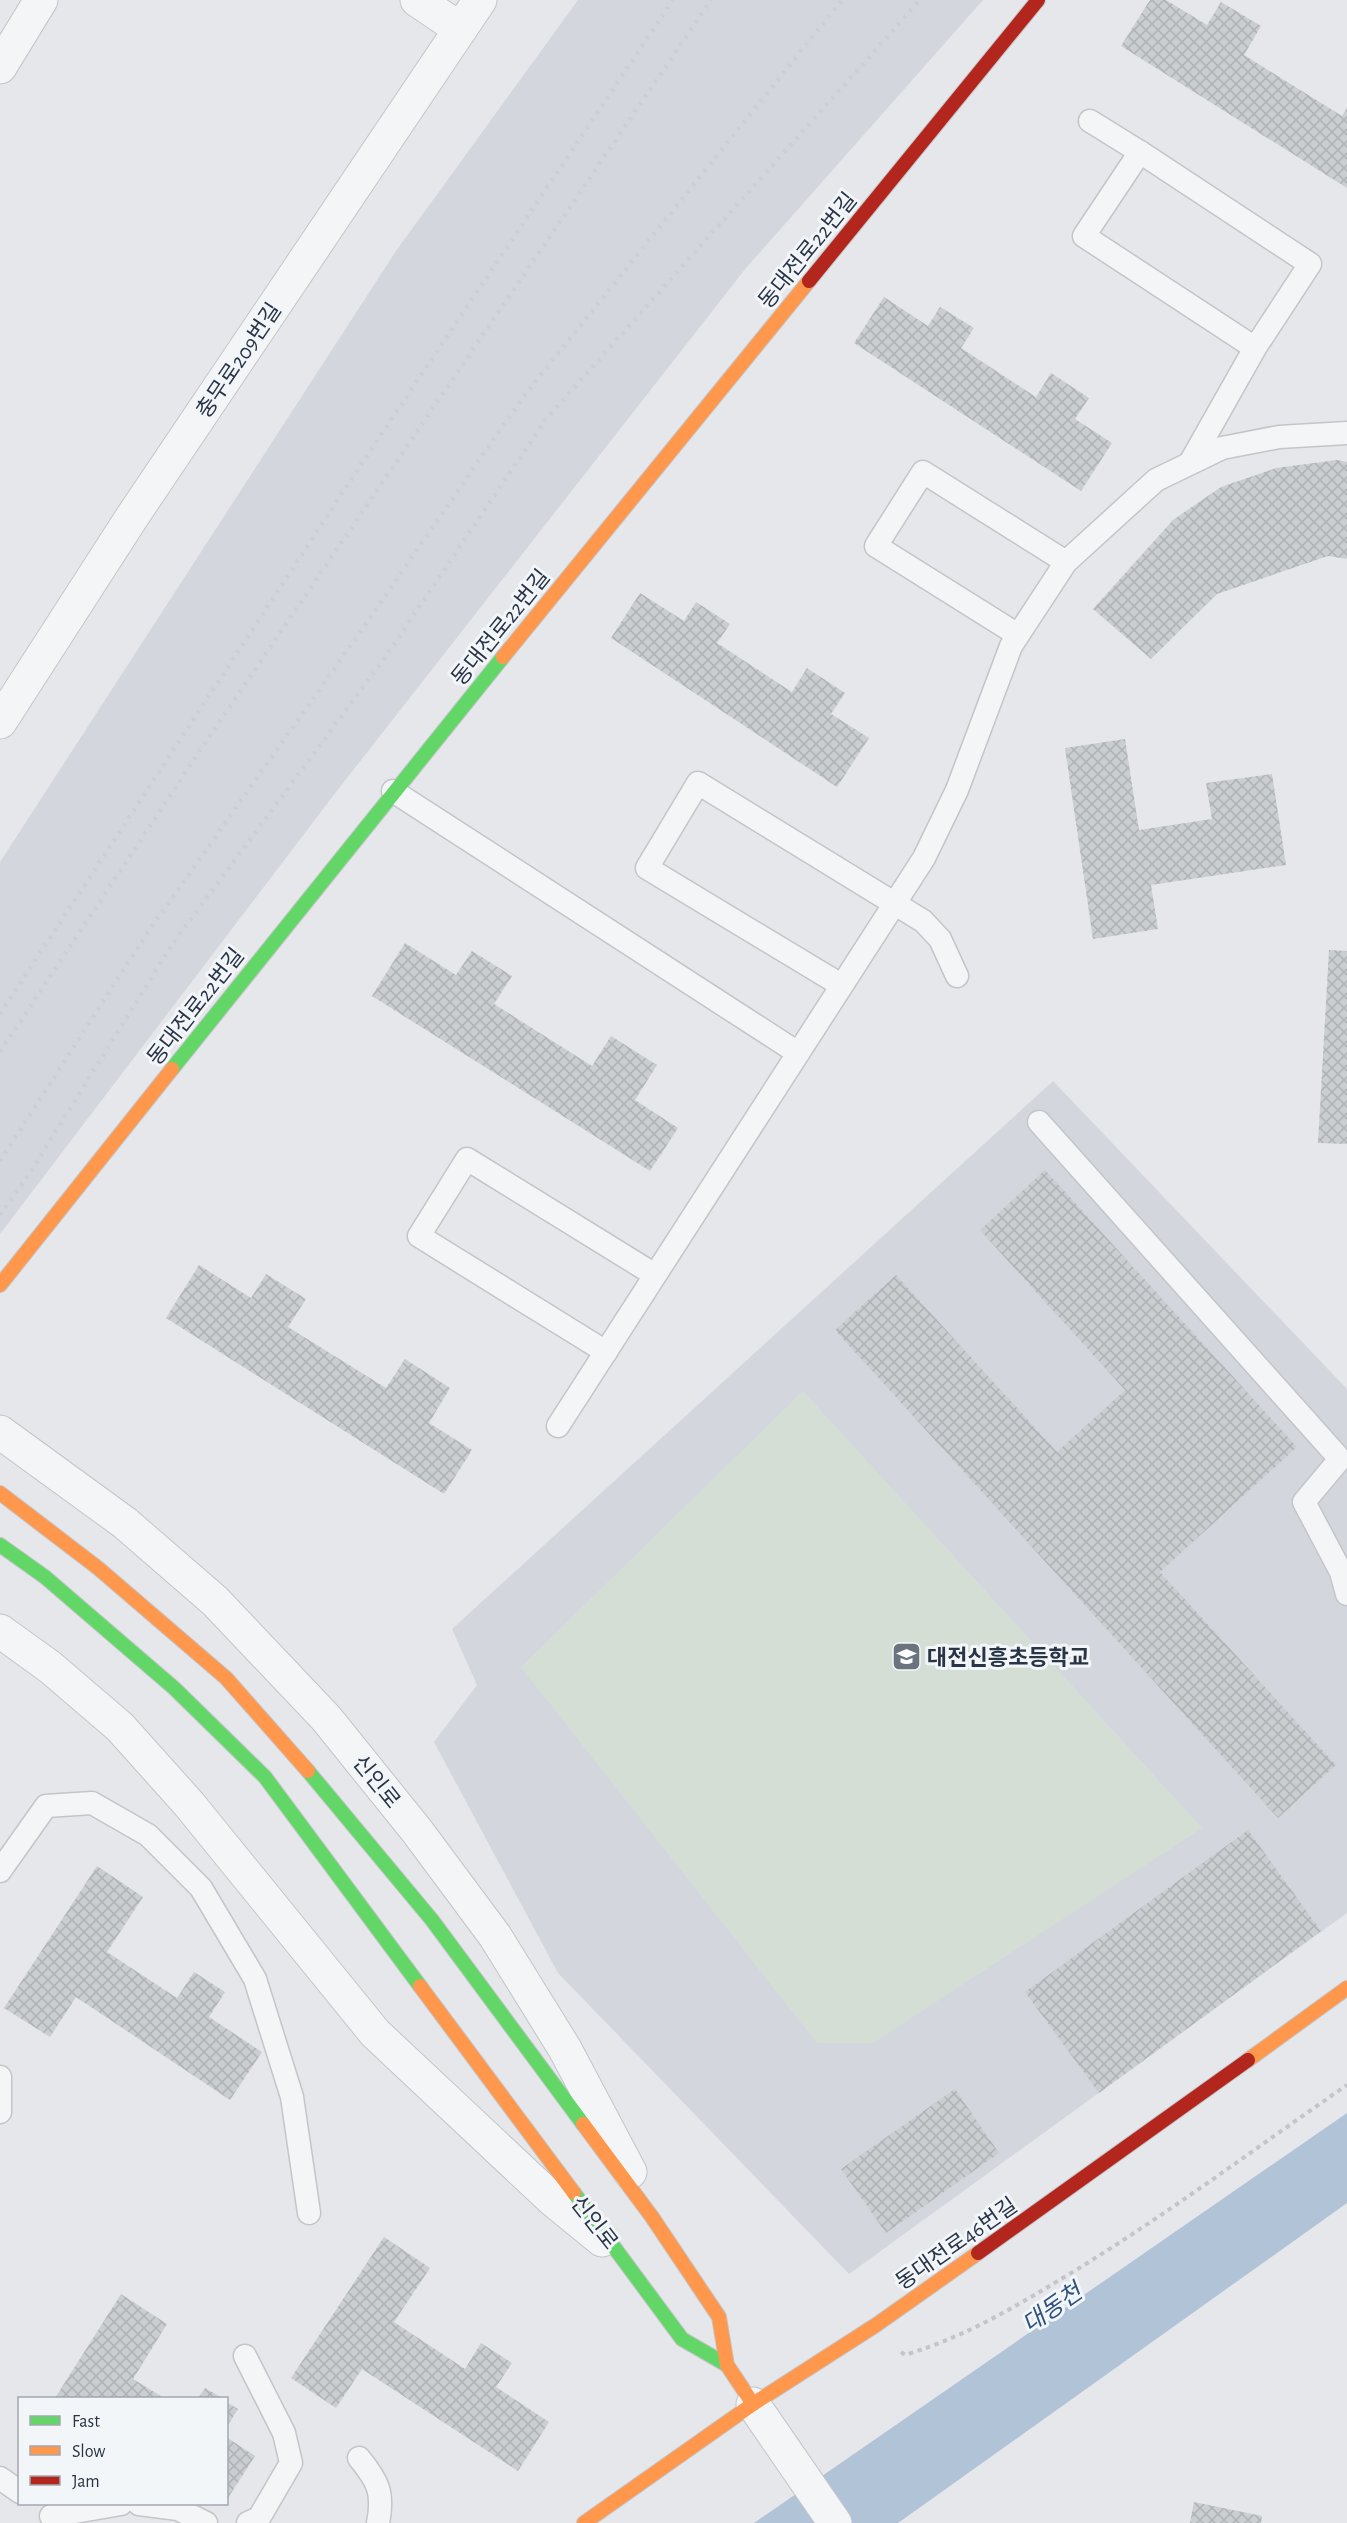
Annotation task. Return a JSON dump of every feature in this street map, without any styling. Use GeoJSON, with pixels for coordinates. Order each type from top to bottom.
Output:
{"type":"FeatureCollection","features":[{"type":"Feature","properties":{"kind":"street"},"geometry":{"type":"LineString","coordinates":[[0,67],[41,0]]}},
{"type":"Feature","properties":{"kind":"street"},"geometry":{"type":"LineString","coordinates":[[417,0],[460,29]]}},
{"type":"Feature","properties":{"kind":"street","name":"충무로209번길"},"geometry":{"type":"LineString","coordinates":[[0,722],[132,517],[480,0]]}},
{"type":"Feature","properties":{"kind":"street","name":"동대전로22번길"},"geometry":{"type":"LineString","coordinates":[[0,1285],[393,791],[1038,0]]}},
{"type":"Feature","properties":{"kind":"street","name":"신인로"},"geometry":{"type":"LineString","coordinates":[[0,1432],[125,1523],[215,1601],[326,1718],[417,1831],[495,1936],[565,2049],[652,2217]]}},
{"type":"Feature","properties":{"kind":"street","name":"신인로"},"geometry":{"type":"LineString","coordinates":[[0,1493],[98,1568],[226,1678],[317,1780],[432,1920],[652,2217],[718,2317],[727,2365],[753,2404]]}},
{"type":"Feature","properties":{"kind":"street","name":"신인로"},"geometry":{"type":"LineString","coordinates":[[0,1545],[45,1577],[174,1688],[265,1777],[540,2151],[621,2255],[682,2339],[727,2365]]}},
{"type":"Feature","properties":{"kind":"street","name":"신인로"},"geometry":{"type":"LineString","coordinates":[[0,1631],[50,1667],[120,1727],[189,1804],[375,2032],[553,2200],[621,2255]]}},
{"type":"Feature","properties":{"kind":"street","name":"동대전로46번길"},"geometry":{"type":"LineString","coordinates":[[584,2523],[753,2404],[876,2325],[1174,2115],[1347,1988]]}},
{"type":"Feature","properties":{"kind":"street"},"geometry":{"type":"LineString","coordinates":[[753,2404],[835,2523]]}},
{"type":"Feature","properties":{"kind":"lane"},"geometry":{"type":"LineString","coordinates":[[1090,121],[1310,264],[1255,348],[1190,463]]}},
{"type":"Feature","properties":{"kind":"lane"},"geometry":{"type":"LineString","coordinates":[[1140,152],[1084,236],[1255,348]]}},
{"type":"Feature","properties":{"kind":"lane"},"geometry":{"type":"LineString","coordinates":[[558,1426],[924,858],[957,790],[1011,646],[1066,562],[1156,480],[1222,448],[1279,437],[1347,433]]}},
{"type":"Feature","properties":{"kind":"lane"},"geometry":{"type":"LineString","coordinates":[[1018,635],[876,546],[923,472],[1066,562]]}},
{"type":"Feature","properties":{"kind":"lane"},"geometry":{"type":"LineString","coordinates":[[841,986],[647,868],[698,783],[923,921],[940,939],[957,976]]}},
{"type":"Feature","properties":{"kind":"lane"},"geometry":{"type":"LineString","coordinates":[[393,791],[798,1053]]}},
{"type":"Feature","properties":{"kind":"lane"},"geometry":{"type":"LineString","coordinates":[[1039,1122],[1340,1459],[1304,1502],[1341,1572],[1347,1594]]}},
{"type":"Feature","properties":{"kind":"lane"},"geometry":{"type":"LineString","coordinates":[[606,1352],[419,1236],[467,1159],[655,1275]]}},
{"type":"Feature","properties":{"kind":"lane"},"geometry":{"type":"LineString","coordinates":[[0,1871],[46,1806],[92,1803],[148,1835],[201,1888],[255,1979],[292,2097],[309,2213]]}},
{"type":"Feature","properties":{"kind":"lane"},"geometry":{"type":"LineString","coordinates":[[0,2078],[0,2112]]}},
{"type":"Feature","properties":{"kind":"lane"},"geometry":{"type":"LineString","coordinates":[[245,2356],[284,2433],[291,2463],[258,2521]]}},
{"type":"Feature","properties":{"kind":"lane"},"geometry":{"type":"LineString","coordinates":[[359,2458],[374,2476],[382,2502],[378,2523]]}},
{"type":"Feature","properties":{"kind":"lane"},"geometry":{"type":"LineString","coordinates":[[0,2478],[18,2491]]}},
{"type":"Feature","properties":{"kind":"lane"},"geometry":{"type":"LineString","coordinates":[[46,2514],[114,2505]]}},
{"type":"Feature","properties":{"kind":"lane"},"geometry":{"type":"LineString","coordinates":[[147,2505],[178,2509],[206,2523]]}},
{"type":"Feature","properties":{"kind":"path"},"geometry":{"type":"LineString","coordinates":[[876,2325],[892,2346],[905,2355],[940,2344],[993,2320],[1126,2240],[1347,2085]]}},
{"type":"Feature","properties":{"kind":"shaded area"},"geometry":{"type":"Polygon","coordinates":[[[578,0],[983,0],[746,268],[333,796],[0,1234],[0,862],[396,251],[578,0]]]}},
{"type":"Feature","properties":{"kind":"shaded area","name":"대전신흥초등학교"},"geometry":{"type":"Polygon","coordinates":[[[1053,1081],[1347,1389],[1347,1913],[849,2274],[558,1973],[434,1742],[477,1685],[452,1629],[1053,1081]]]}},
{"type":"Feature","properties":{"kind":"shaded area"},"geometry":{"type":"Polygon","coordinates":[[[803,1391],[1202,1828],[873,2043],[817,2043],[521,1667],[803,1391]]]}},
{"type":"Feature","properties":{"kind":"water"},"geometry":{"type":"Polygon","coordinates":[[[1347,2113],[1347,2203],[898,2523],[754,2523],[1347,2113]]]}},
{"type":"Feature","properties":{"kind":"building"},"geometry":{"type":"Polygon","coordinates":[[[1150,0],[1166,0],[1207,25],[1221,2],[1261,26],[1244,55],[1342,116],[1347,108],[1347,188],[1121,46],[1150,0]]]}},
{"type":"Feature","properties":{"kind":"building"},"geometry":{"type":"Polygon","coordinates":[[[884,297],[928,326],[940,307],[974,328],[961,348],[1036,397],[1051,373],[1089,398],[1075,419],[1112,443],[1081,491],[854,343],[884,297]]]}},
{"type":"Feature","properties":{"kind":"building"},"geometry":{"type":"Polygon","coordinates":[[[1337,460],[1347,462],[1347,559],[1328,556],[1217,594],[1151,659],[1093,609],[1173,520],[1221,487],[1276,468],[1337,460]]]}},
{"type":"Feature","properties":{"kind":"building"},"geometry":{"type":"Polygon","coordinates":[[[640,593],[684,621],[696,602],[730,624],[717,643],[792,692],[807,668],[845,693],[831,714],[869,738],[837,787],[611,638],[640,593]]]}},
{"type":"Feature","properties":{"kind":"building"},"geometry":{"type":"Polygon","coordinates":[[[1125,739],[1139,830],[1212,819],[1206,783],[1272,774],[1286,865],[1151,885],[1158,929],[1093,939],[1065,748],[1125,739]]]}},
{"type":"Feature","properties":{"kind":"building"},"geometry":{"type":"Polygon","coordinates":[[[405,943],[456,975],[472,951],[512,976],[494,1004],[592,1066],[611,1036],[657,1065],[635,1100],[678,1128],[650,1171],[372,996],[405,943]]]}},
{"type":"Feature","properties":{"kind":"building"},"geometry":{"type":"Polygon","coordinates":[[[1329,950],[1347,951],[1347,1144],[1318,1143],[1329,950]]]}},
{"type":"Feature","properties":{"kind":"building"},"geometry":{"type":"Polygon","coordinates":[[[1045,1170],[1297,1447],[1160,1572],[1336,1765],[1278,1818],[835,1330],[896,1275],[1057,1452],[1125,1390],[980,1230],[1045,1170]]]}},
{"type":"Feature","properties":{"kind":"building"},"geometry":{"type":"Polygon","coordinates":[[[199,1265],[251,1298],[266,1274],[306,1299],[288,1327],[386,1388],[405,1359],[450,1388],[429,1423],[472,1450],[444,1494],[166,1318],[199,1265]]]}},
{"type":"Feature","properties":{"kind":"building"},"geometry":{"type":"Polygon","coordinates":[[[1248,1830],[1321,1931],[1099,2093],[1025,1992],[1248,1830]]]}},
{"type":"Feature","properties":{"kind":"building"},"geometry":{"type":"Polygon","coordinates":[[[97,1866],[143,1897],[107,1952],[177,1998],[194,1972],[225,1992],[209,2017],[262,2052],[230,2100],[76,1997],[50,2037],[4,2008],[97,1866]]]}},
{"type":"Feature","properties":{"kind":"building"},"geometry":{"type":"Polygon","coordinates":[[[955,2089],[999,2153],[886,2233],[841,2169],[955,2089]]]}},
{"type":"Feature","properties":{"kind":"building"},"geometry":{"type":"Polygon","coordinates":[[[384,2237],[430,2268],[394,2322],[465,2369],[481,2343],[512,2363],[496,2387],[549,2422],[518,2471],[362,2369],[336,2408],[291,2378],[384,2237]]]}},
{"type":"Feature","properties":{"kind":"building"},"geometry":{"type":"Polygon","coordinates":[[[121,2294],[167,2324],[133,2379],[162,2397],[56,2397],[121,2294]]]}},
{"type":"Feature","properties":{"kind":"building"},"geometry":{"type":"Polygon","coordinates":[[[205,2388],[220,2397],[199,2397],[205,2388]]]}},
{"type":"Feature","properties":{"kind":"building"},"geometry":{"type":"Polygon","coordinates":[[[228,2403],[238,2409],[228,2425],[228,2403]]]}},
{"type":"Feature","properties":{"kind":"building"},"geometry":{"type":"Polygon","coordinates":[[[228,2438],[255,2456],[228,2498],[228,2438]]]}},
{"type":"Feature","properties":{"kind":"building"},"geometry":{"type":"Polygon","coordinates":[[[1194,2502],[1262,2516],[1261,2523],[1190,2523],[1194,2502]]]}},
{"type":"Feature","properties":{"kind":"railway"},"geometry":{"type":"LineString","coordinates":[[0,1014],[362,463],[673,0]]}},
{"type":"Feature","properties":{"kind":"railway"},"geometry":{"type":"LineString","coordinates":[[0,1052],[205,743],[711,0]]}},
{"type":"Feature","properties":{"kind":"railway"},"geometry":{"type":"LineString","coordinates":[[0,1161],[148,932],[523,397],[842,0]]}},
{"type":"Feature","properties":{"kind":"railway"},"geometry":{"type":"LineString","coordinates":[[0,1215],[28,1176],[173,943],[384,659],[546,419],[920,0]]}},
{"type":"Feature","properties":{"kind":"traffic: fast"},"geometry":{"type":"LineString","coordinates":[[172,1069],[503,657]]}},
{"type":"Feature","properties":{"kind":"traffic: fast"},"geometry":{"type":"LineString","coordinates":[[0,1545],[45,1577],[174,1688],[265,1777],[420,1986]]}},
{"type":"Feature","properties":{"kind":"traffic: fast"},"geometry":{"type":"LineString","coordinates":[[308,1771],[432,1920],[583,2124]]}},
{"type":"Feature","properties":{"kind":"traffic: fast"},"geometry":{"type":"LineString","coordinates":[[574,2193],[682,2339],[727,2365]]}},
{"type":"Feature","properties":{"kind":"traffic: slow"},"geometry":{"type":"LineString","coordinates":[[503,657],[809,281]]}},
{"type":"Feature","properties":{"kind":"traffic: slow"},"geometry":{"type":"LineString","coordinates":[[0,1285],[172,1069]]}},
{"type":"Feature","properties":{"kind":"traffic: slow"},"geometry":{"type":"LineString","coordinates":[[0,1493],[98,1568],[226,1678],[308,1771]]}},
{"type":"Feature","properties":{"kind":"traffic: slow"},"geometry":{"type":"LineString","coordinates":[[420,1986],[574,2193]]}},
{"type":"Feature","properties":{"kind":"traffic: slow"},"geometry":{"type":"LineString","coordinates":[[1248,2060],[1347,1988]]}},
{"type":"Feature","properties":{"kind":"traffic: slow"},"geometry":{"type":"LineString","coordinates":[[583,2124],[652,2217],[719,2317],[727,2365],[753,2404]]}},
{"type":"Feature","properties":{"kind":"traffic: slow"},"geometry":{"type":"LineString","coordinates":[[584,2523],[753,2404],[876,2325],[978,2253]]}},
{"type":"Feature","properties":{"kind":"traffic: jam"},"geometry":{"type":"LineString","coordinates":[[809,281],[1038,0]]}},
{"type":"Feature","properties":{"kind":"traffic: jam"},"geometry":{"type":"LineString","coordinates":[[978,2253],[1248,2060]]}},
{"type":"Feature","properties":{"kind":"place","name":"대전신흥초등학교"},"geometry":{"type":"Point","coordinates":[906,1657]}},
{"type":"Feature","properties":{"kind":"water label","name":"대동천"},"geometry":{"type":"Point","coordinates":[1052,2308]}}]}
